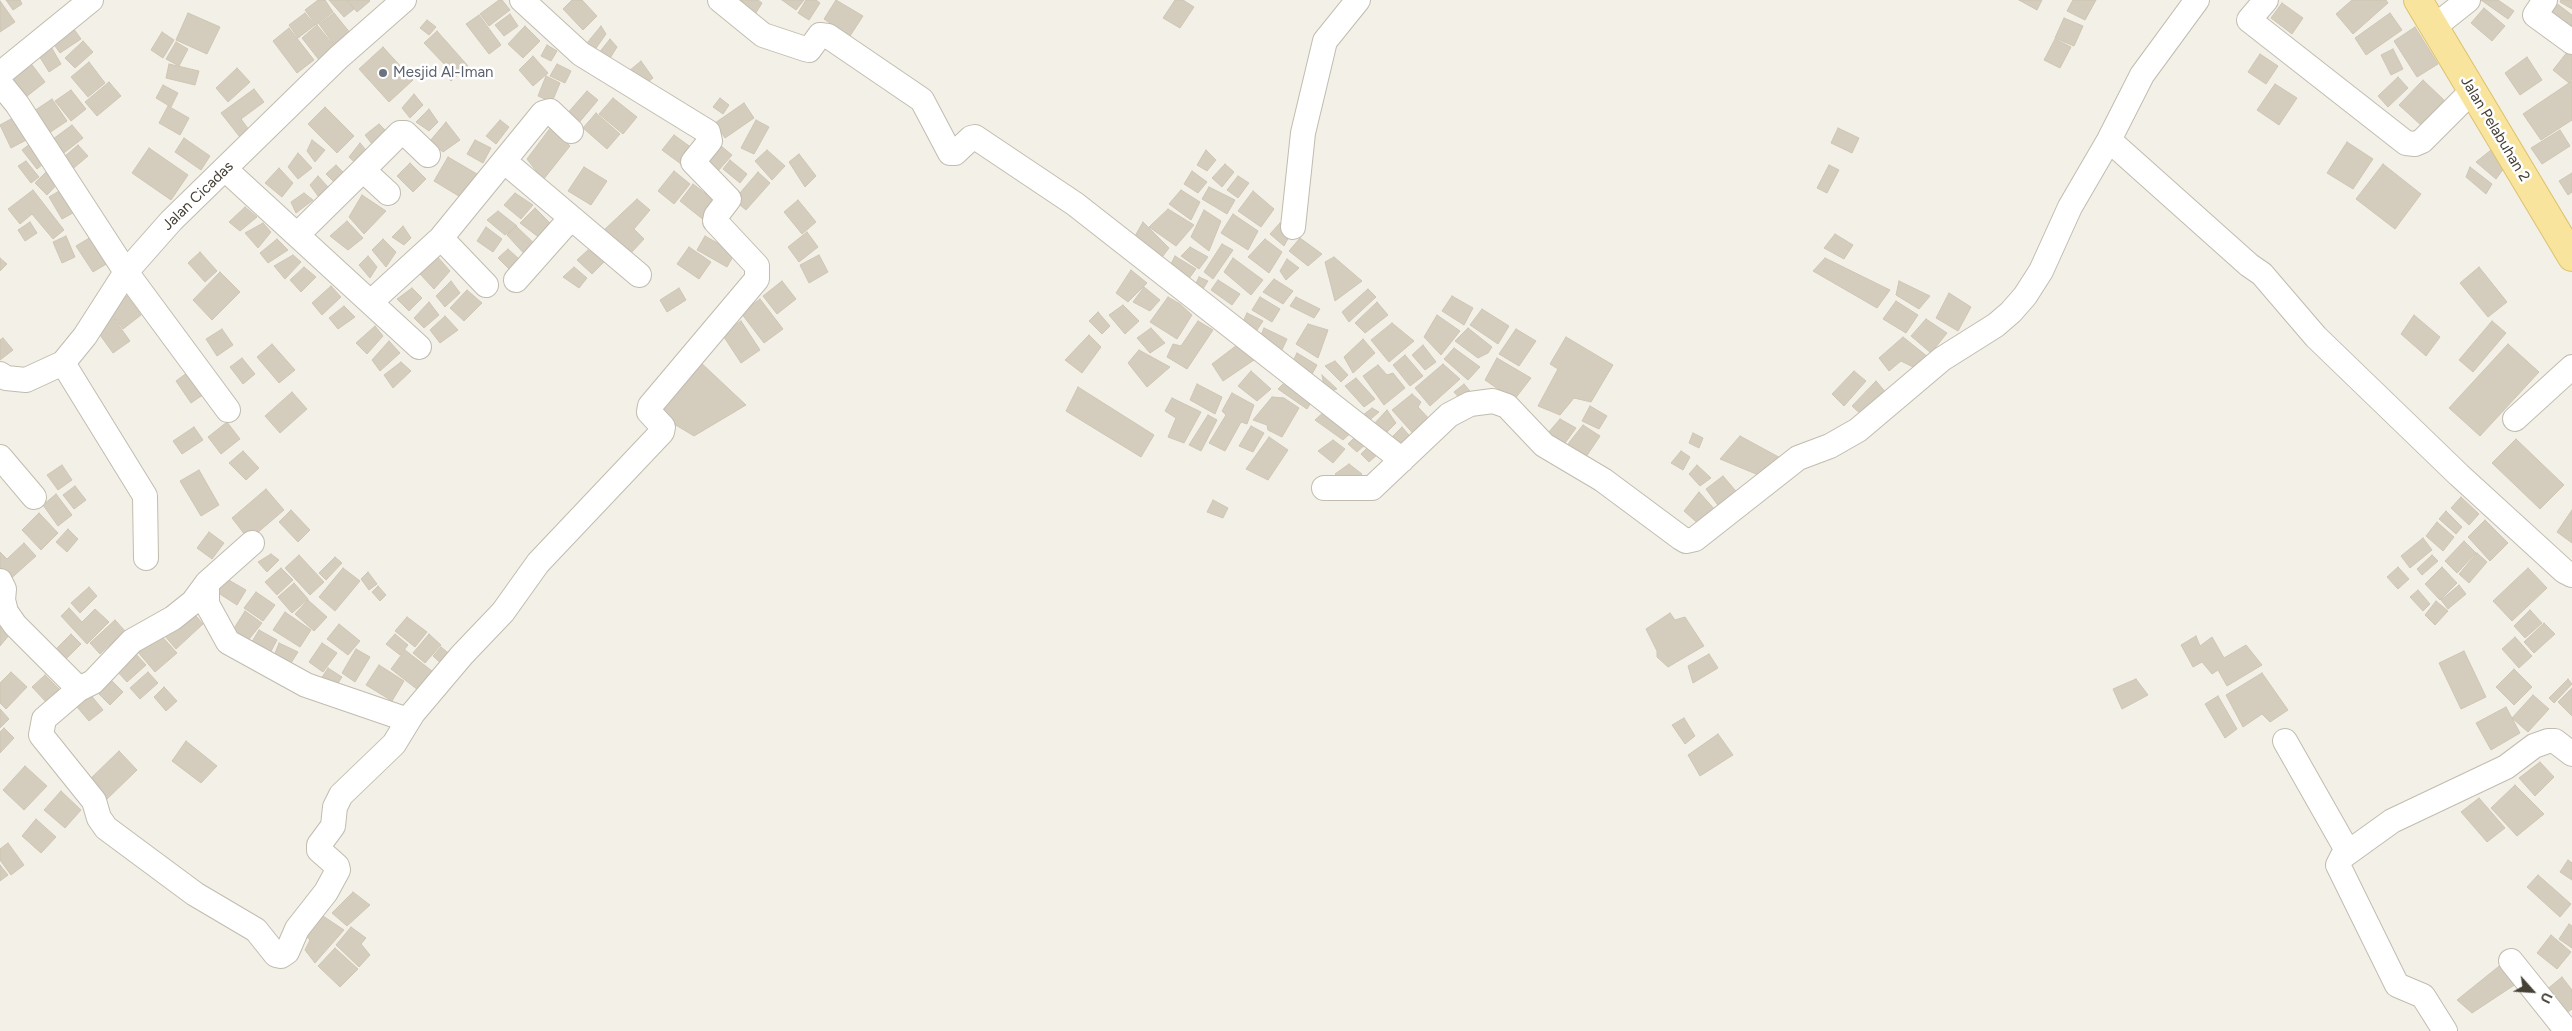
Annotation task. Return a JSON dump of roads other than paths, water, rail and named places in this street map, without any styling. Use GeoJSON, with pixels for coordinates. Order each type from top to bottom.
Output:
{"type":"FeatureCollection","features":[{"type":"Feature","properties":{"kind":"main road","name":"Jalan Pelabuhan 2"},"geometry":{"type":"LineString","coordinates":[[2418,0],[2572,257]]}},
{"type":"Feature","properties":{"kind":"street"},"geometry":{"type":"LineString","coordinates":[[0,74],[91,0]]}},
{"type":"Feature","properties":{"kind":"street","name":"Jalan Cicadas"},"geometry":{"type":"LineString","coordinates":[[2,379],[26,380],[63,363],[85,336],[126,272],[171,221],[338,58],[404,0]]}},
{"type":"Feature","properties":{"kind":"street"},"geometry":{"type":"LineString","coordinates":[[252,543],[207,583],[193,602],[173,618],[132,641],[93,682],[79,689],[44,719],[41,735],[94,801],[102,823],[195,894],[256,930],[276,955],[281,956],[287,952],[297,929],[326,892],[338,870],[337,866],[319,850],[319,845],[333,826],[335,807],[341,794],[394,744],[408,720],[462,655],[503,612],[538,563],[662,432],[663,427],[649,412],[650,406],[758,279],[757,266],[715,221],[716,216],[729,199],[692,162],[710,141],[708,132],[581,54],[522,0]]}},
{"type":"Feature","properties":{"kind":"street"},"geometry":{"type":"LineString","coordinates":[[720,0],[763,35],[804,50],[809,50],[820,35],[828,36],[922,100],[950,153],[955,153],[971,138],[975,138],[1075,204],[1402,460]]}},
{"type":"Feature","properties":{"kind":"street"},"geometry":{"type":"LineString","coordinates":[[1293,227],[1304,133],[1324,41],[1358,0]]}},
{"type":"Feature","properties":{"kind":"street"},"geometry":{"type":"LineString","coordinates":[[1324,488],[1372,488],[1449,415],[1470,404],[1493,401],[1507,406],[1544,445],[1603,480],[1681,538],[1686,541],[1695,539],[1798,458],[1830,446],[1858,430],[1942,359],[1996,325],[2011,312],[2025,296],[2041,271],[2070,207],[2109,140],[2142,75],[2197,0]]}},
{"type":"Feature","properties":{"kind":"street"},"geometry":{"type":"LineString","coordinates":[[2266,0],[2249,20],[2406,143],[2415,144],[2422,142],[2472,91]]}},
{"type":"Feature","properties":{"kind":"street"},"geometry":{"type":"LineString","coordinates":[[2434,27],[2468,0]]}},
{"type":"Feature","properties":{"kind":"street"},"geometry":{"type":"LineString","coordinates":[[2545,0],[2534,15],[2572,42]]}},
{"type":"Feature","properties":{"kind":"street"},"geometry":{"type":"LineString","coordinates":[[0,82],[17,104],[87,209],[126,272],[228,410]]}},
{"type":"Feature","properties":{"kind":"street"},"geometry":{"type":"LineString","coordinates":[[372,301],[441,238],[547,110],[571,131]]}},
{"type":"Feature","properties":{"kind":"street"},"geometry":{"type":"LineString","coordinates":[[298,234],[400,132],[405,133],[428,155]]}},
{"type":"Feature","properties":{"kind":"street"},"geometry":{"type":"LineString","coordinates":[[2109,140],[2248,265],[2262,274],[2316,337],[2459,475],[2564,571],[2572,575]]}},
{"type":"Feature","properties":{"kind":"street"},"geometry":{"type":"LineString","coordinates":[[504,161],[638,275]]}},
{"type":"Feature","properties":{"kind":"street"},"geometry":{"type":"LineString","coordinates":[[225,169],[372,301],[419,347]]}},
{"type":"Feature","properties":{"kind":"street"},"geometry":{"type":"LineString","coordinates":[[363,170],[388,193]]}},
{"type":"Feature","properties":{"kind":"street"},"geometry":{"type":"LineString","coordinates":[[516,280],[571,218]]}},
{"type":"Feature","properties":{"kind":"street"},"geometry":{"type":"LineString","coordinates":[[441,238],[486,285]]}},
{"type":"Feature","properties":{"kind":"street"},"geometry":{"type":"LineString","coordinates":[[63,363],[145,496],[146,558]]}},
{"type":"Feature","properties":{"kind":"street"},"geometry":{"type":"LineString","coordinates":[[2515,418],[2572,367]]}},
{"type":"Feature","properties":{"kind":"street"},"geometry":{"type":"LineString","coordinates":[[0,457],[34,497]]}},
{"type":"Feature","properties":{"kind":"street"},"geometry":{"type":"LineString","coordinates":[[0,581],[4,589],[3,600],[6,612],[15,626],[79,689]]}},
{"type":"Feature","properties":{"kind":"street"},"geometry":{"type":"LineString","coordinates":[[207,583],[206,604],[228,642],[306,685],[408,720]]}},
{"type":"Feature","properties":{"kind":"street"},"geometry":{"type":"LineString","coordinates":[[2285,741],[2348,852]]}},
{"type":"Feature","properties":{"kind":"street"},"geometry":{"type":"LineString","coordinates":[[2445,1031],[2423,996],[2397,985],[2391,976],[2338,867],[2342,857],[2392,821],[2506,767],[2534,746],[2554,741],[2572,754]]}},
{"type":"Feature","properties":{"kind":"street"},"geometry":{"type":"LineString","coordinates":[[2510,961],[2567,1031]]}},
{"type":"Feature","properties":{"kind":"place","name":"Mesjid Al-Iman"},"geometry":{"type":"Point","coordinates":[383,73]}}]}
